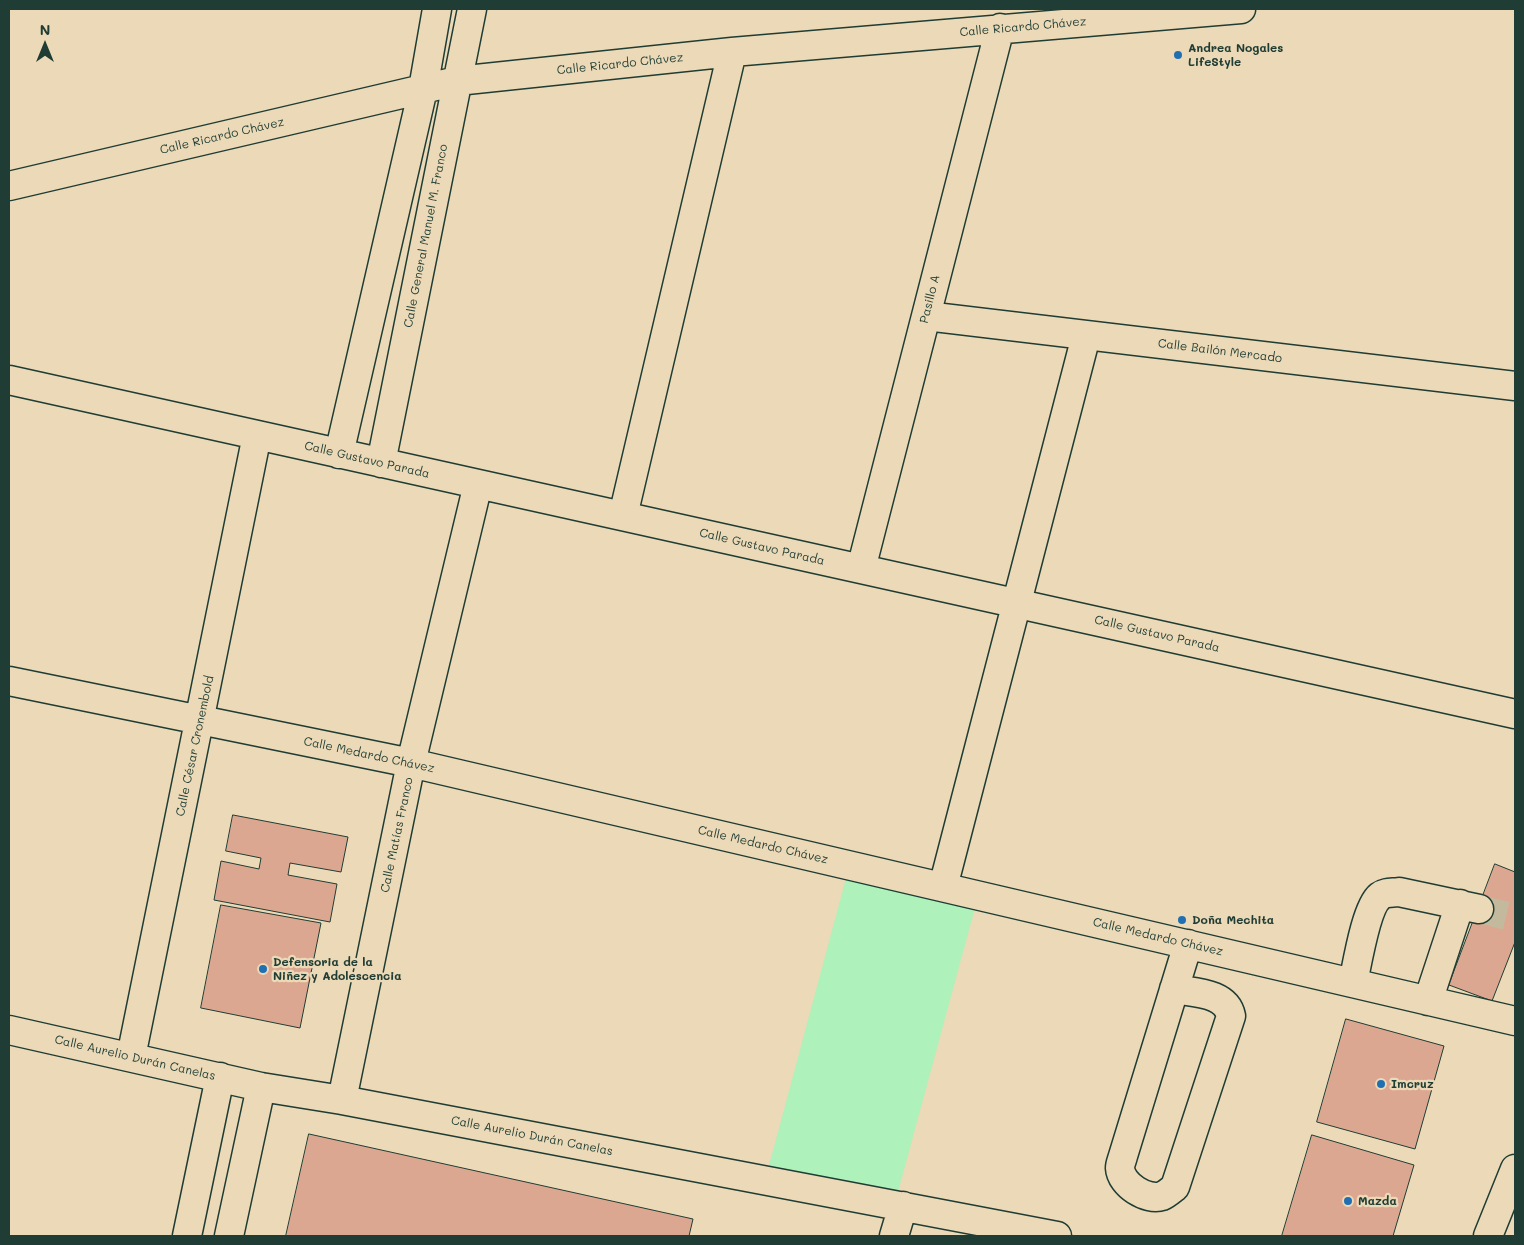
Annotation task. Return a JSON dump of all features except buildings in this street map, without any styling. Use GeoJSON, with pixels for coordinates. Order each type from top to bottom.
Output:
{"type":"FeatureCollection","features":[{"type":"Feature","properties":{"kind":"street"},"geometry":{"type":"LineString","coordinates":[[339,454],[423,89],[437,9]]}},
{"type":"Feature","properties":{"kind":"street","name":"Calle General Manuel M. Franco"},"geometry":{"type":"LineString","coordinates":[[381,463],[472,9]]}},
{"type":"Feature","properties":{"kind":"street","name":"Calle Ricardo Chávez"},"geometry":{"type":"LineString","coordinates":[[9,186],[457,82],[732,52],[1241,9]]}},
{"type":"Feature","properties":{"kind":"street","name":"Pasillo A"},"geometry":{"type":"LineString","coordinates":[[861,569],[1000,28]]}},
{"type":"Feature","properties":{"kind":"street"},"geometry":{"type":"LineString","coordinates":[[623,516],[732,52]]}},
{"type":"Feature","properties":{"kind":"street","name":"Calle Bailón Mercado"},"geometry":{"type":"LineString","coordinates":[[926,316],[1515,386]]}},
{"type":"Feature","properties":{"kind":"street"},"geometry":{"type":"LineString","coordinates":[[943,887],[1086,336]]}},
{"type":"Feature","properties":{"kind":"street","name":"Calle Gustavo Parada"},"geometry":{"type":"LineString","coordinates":[[9,380],[1515,714]]}},
{"type":"Feature","properties":{"kind":"street","name":"Calle César Cronembold"},"geometry":{"type":"LineString","coordinates":[[131,1057],[201,720],[257,435]]}},
{"type":"Feature","properties":{"kind":"street","name":"Calle Matías Franco"},"geometry":{"type":"LineString","coordinates":[[342,1100],[411,763],[478,484]]}},
{"type":"Feature","properties":{"kind":"street","name":"Calle Medardo Chávez"},"geometry":{"type":"LineString","coordinates":[[9,681],[411,763],[1515,1021]]}},
{"type":"Feature","properties":{"kind":"street"},"geometry":{"type":"LineString","coordinates":[[1353,984],[1368,917],[1378,897],[1386,893],[1399,892],[1469,906],[1428,1001]]}},
{"type":"Feature","properties":{"kind":"street"},"geometry":{"type":"LineString","coordinates":[[1174,988],[1222,999],[1229,1006],[1231,1016],[1175,1187],[1164,1196],[1155,1197],[1141,1194],[1126,1180],[1120,1169],[1174,988],[1188,944]]}},
{"type":"Feature","properties":{"kind":"street","name":"Calle Aurelio Durán Canelas"},"geometry":{"type":"LineString","coordinates":[[9,1030],[261,1087],[342,1100],[1057,1236]]}},
{"type":"Feature","properties":{"kind":"street"},"geometry":{"type":"LineString","coordinates":[[187,1236],[220,1077]]}},
{"type":"Feature","properties":{"kind":"street"},"geometry":{"type":"LineString","coordinates":[[229,1236],[261,1087]]}},
{"type":"Feature","properties":{"kind":"street"},"geometry":{"type":"LineString","coordinates":[[1488,1236],[1515,1169]]}},
{"type":"Feature","properties":{"kind":"street"},"geometry":{"type":"LineString","coordinates":[[196,1194],[236,1202]]}},
{"type":"Feature","properties":{"kind":"street"},"geometry":{"type":"LineString","coordinates":[[894,1236],[903,1206]]}},
{"type":"Feature","properties":{"kind":"green space"},"geometry":{"type":"Polygon","coordinates":[[[846,878],[975,908],[898,1192],[768,1169],[846,878]]]}},
{"type":"Feature","properties":{"kind":"tunnel"},"geometry":{"type":"LineString","coordinates":[[1479,909],[1508,916]]}},
{"type":"Feature","properties":{"kind":"place","name":"Andrea Nogales LifeStyle"},"geometry":{"type":"Point","coordinates":[1178,55]}},
{"type":"Feature","properties":{"kind":"place","name":"Doña Mechita"},"geometry":{"type":"Point","coordinates":[1182,920]}},
{"type":"Feature","properties":{"kind":"place","name":"Defensoria de la Niñez y Adolescencia"},"geometry":{"type":"Point","coordinates":[263,969]}},
{"type":"Feature","properties":{"kind":"place","name":"Imcruz"},"geometry":{"type":"Point","coordinates":[1381,1084]}},
{"type":"Feature","properties":{"kind":"place","name":"Mazda"},"geometry":{"type":"Point","coordinates":[1348,1201]}}]}
